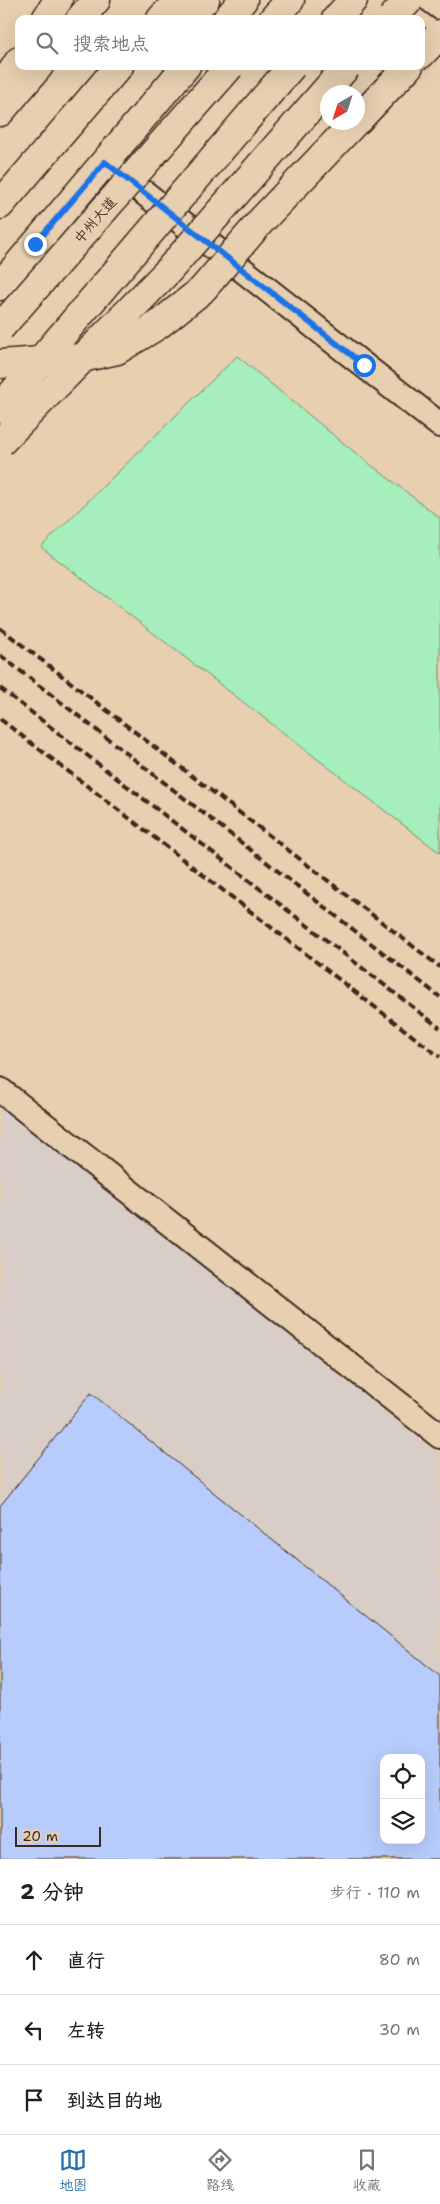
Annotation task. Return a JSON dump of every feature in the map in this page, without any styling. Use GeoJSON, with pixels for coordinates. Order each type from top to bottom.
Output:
{"type":"FeatureCollection","features":[{"type":"Feature","properties":{"kind":"main road"},"geometry":{"type":"LineString","coordinates":[[49,15],[58,0]]}},
{"type":"Feature","properties":{"kind":"main road"},"geometry":{"type":"LineString","coordinates":[[83,15],[96,0]]}},
{"type":"Feature","properties":{"kind":"main road"},"geometry":{"type":"LineString","coordinates":[[166,15],[179,0]]}},
{"type":"Feature","properties":{"kind":"main road"},"geometry":{"type":"LineString","coordinates":[[184,15],[205,0]]}},
{"type":"Feature","properties":{"kind":"main road"},"geometry":{"type":"LineString","coordinates":[[230,15],[243,0]]}},
{"type":"Feature","properties":{"kind":"main road"},"geometry":{"type":"LineString","coordinates":[[277,15],[290,0]]}},
{"type":"Feature","properties":{"kind":"main road"},"geometry":{"type":"LineString","coordinates":[[340,15],[353,0]]}},
{"type":"Feature","properties":{"kind":"main road"},"geometry":{"type":"LineString","coordinates":[[395,15],[409,0]]}},
{"type":"Feature","properties":{"kind":"main road"},"geometry":{"type":"LineString","coordinates":[[425,50],[440,33]]}},
{"type":"Feature","properties":{"kind":"main road"},"geometry":{"type":"LineString","coordinates":[[0,91],[15,68]]}},
{"type":"Feature","properties":{"kind":"main road"},"geometry":{"type":"LineString","coordinates":[[0,112],[36,70]]}},
{"type":"Feature","properties":{"kind":"main road"},"geometry":{"type":"LineString","coordinates":[[0,205],[116,70]]}},
{"type":"Feature","properties":{"kind":"main road"},"geometry":{"type":"LineString","coordinates":[[0,286],[183,70]]}},
{"type":"Feature","properties":{"kind":"main road","name":"中州大道"},"geometry":{"type":"LineString","coordinates":[[0,328],[226,70]]}},
{"type":"Feature","properties":{"kind":"main road"},"geometry":{"type":"LineString","coordinates":[[0,408],[289,70]]}},
{"type":"Feature","properties":{"kind":"main road"},"geometry":{"type":"LineString","coordinates":[[0,443],[168,271],[344,70]]}},
{"type":"Feature","properties":{"kind":"main road"},"geometry":{"type":"LineString","coordinates":[[365,112],[405,70]]}},
{"type":"Feature","properties":{"kind":"main road"},"geometry":{"type":"LineString","coordinates":[[0,364],[81,358],[117,350],[158,325],[202,290],[261,221],[347,130]]}},
{"type":"Feature","properties":{"kind":"street"},"geometry":{"type":"LineString","coordinates":[[105,162],[440,425]]}},
{"type":"Feature","properties":{"kind":"street"},"geometry":{"type":"LineString","coordinates":[[0,1090],[440,1436]]}},
{"type":"Feature","properties":{"kind":"lane"},"geometry":{"type":"LineString","coordinates":[[398,0],[417,15]]}},
{"type":"Feature","properties":{"kind":"lane"},"geometry":{"type":"LineString","coordinates":[[425,21],[440,33]]}},
{"type":"Feature","properties":{"kind":"shaded area"},"geometry":{"type":"Polygon","coordinates":[[[0,1105],[440,1455],[440,1859],[0,1859],[0,1105]]]}},
{"type":"Feature","properties":{"kind":"green space"},"geometry":{"type":"Polygon","coordinates":[[[237,356],[353,451],[440,518],[440,853],[41,547],[237,356]]]}},
{"type":"Feature","properties":{"kind":"building"},"geometry":{"type":"Polygon","coordinates":[[[91,1393],[440,1676],[440,1859],[0,1859],[0,1506],[91,1393]]]}},
{"type":"Feature","properties":{"kind":"railway"},"geometry":{"type":"LineString","coordinates":[[0,628],[440,967]]}},
{"type":"Feature","properties":{"kind":"railway"},"geometry":{"type":"LineString","coordinates":[[0,655],[440,997]]}},
{"type":"Feature","properties":{"kind":"railway"},"geometry":{"type":"LineString","coordinates":[[0,688],[440,1028]]}},
{"type":"Feature","properties":{"kind":"railway"},"geometry":{"type":"LineString","coordinates":[[0,719],[440,1057]]}},
{"type":"Feature","properties":{"kind":"route"},"geometry":{"type":"LineString","coordinates":[[35,244],[105,162],[364,365]]}}]}
